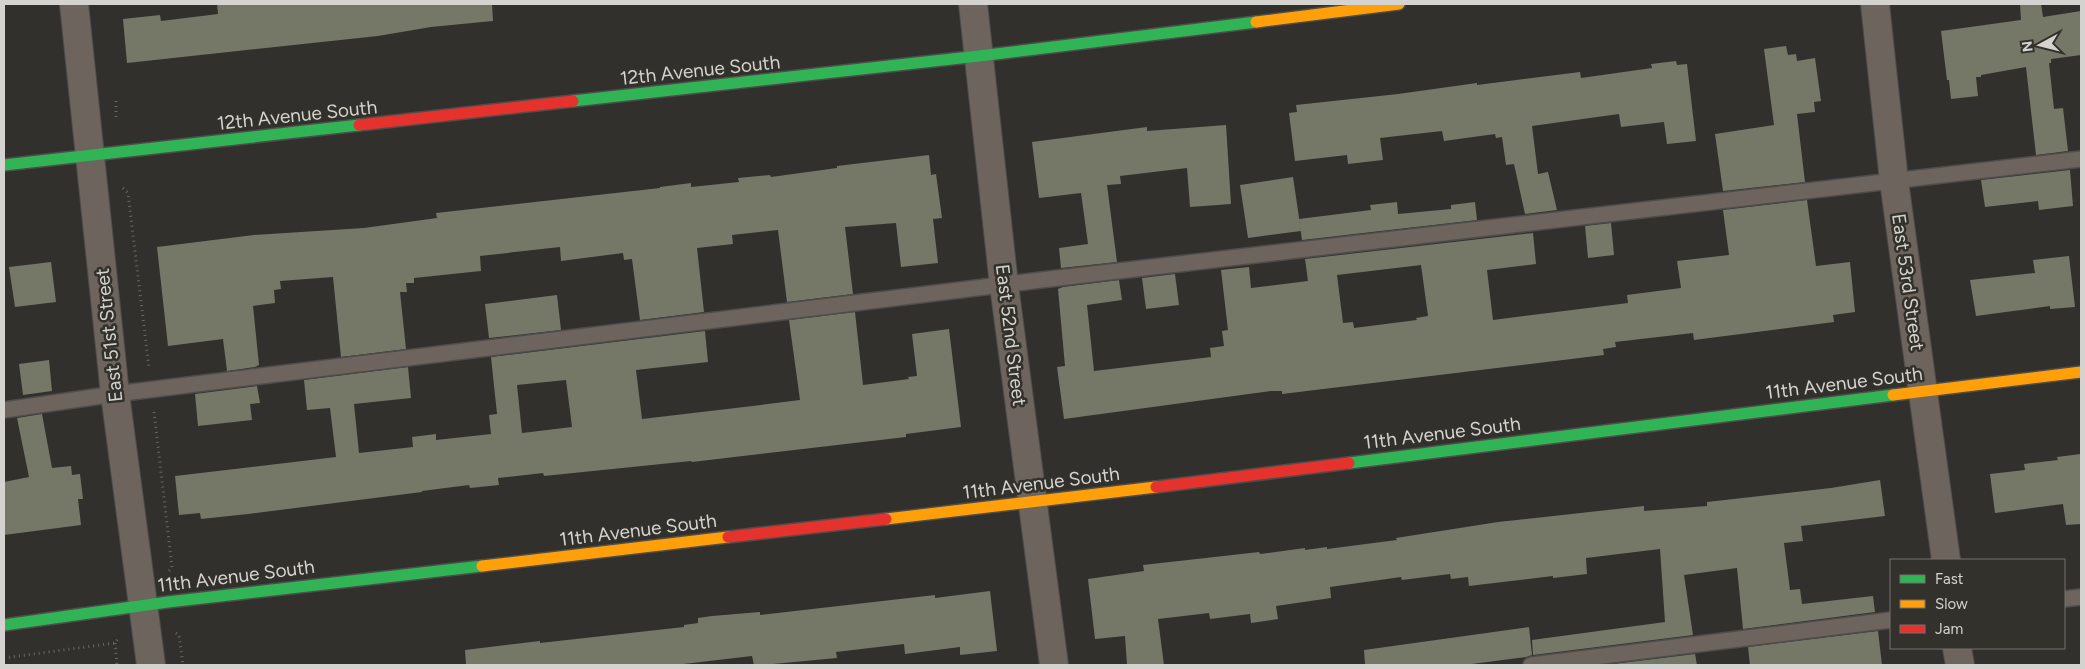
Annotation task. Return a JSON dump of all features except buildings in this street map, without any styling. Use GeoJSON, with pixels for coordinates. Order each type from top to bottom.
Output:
{"type":"FeatureCollection","features":[{"type":"Feature","properties":{"kind":"street","name":"East 51st Street"},"geometry":{"type":"LineString","coordinates":[[74,4],[88,155],[115,394],[151,665]]}},
{"type":"Feature","properties":{"kind":"street","name":"East 52nd Street"},"geometry":{"type":"LineString","coordinates":[[973,4],[1004,284],[1054,665]]}},
{"type":"Feature","properties":{"kind":"street","name":"12th Avenue South"},"geometry":{"type":"LineString","coordinates":[[4,166],[88,155],[978,56],[1399,4]]}},
{"type":"Feature","properties":{"kind":"street","name":"East 53rd Street"},"geometry":{"type":"LineString","coordinates":[[1875,4],[1894,181],[1946,559]]}},
{"type":"Feature","properties":{"kind":"street","name":"11th Avenue South"},"geometry":{"type":"LineString","coordinates":[[4,625],[143,605],[1033,502],[2081,372]]}},
{"type":"Feature","properties":{"kind":"street"},"geometry":{"type":"LineString","coordinates":[[1957,649],[1960,665]]}},
{"type":"Feature","properties":{"kind":"lane"},"geometry":{"type":"LineString","coordinates":[[4,410],[115,394],[1004,284],[2081,158]]}},
{"type":"Feature","properties":{"kind":"lane"},"geometry":{"type":"LineString","coordinates":[[2065,599],[2081,597]]}},
{"type":"Feature","properties":{"kind":"lane"},"geometry":{"type":"LineString","coordinates":[[1531,665],[1890,620]]}},
{"type":"Feature","properties":{"kind":"path"},"geometry":{"type":"LineString","coordinates":[[4,658],[115,643],[122,635]]}},
{"type":"Feature","properties":{"kind":"path"},"geometry":{"type":"LineString","coordinates":[[115,643],[117,665]]}},
{"type":"Feature","properties":{"kind":"traffic: fast"},"geometry":{"type":"LineString","coordinates":[[573,101],[979,56],[1256,22]]}},
{"type":"Feature","properties":{"kind":"traffic: fast"},"geometry":{"type":"LineString","coordinates":[[4,165],[359,125]]}},
{"type":"Feature","properties":{"kind":"traffic: fast"},"geometry":{"type":"LineString","coordinates":[[1349,463],[1893,395]]}},
{"type":"Feature","properties":{"kind":"traffic: fast"},"geometry":{"type":"LineString","coordinates":[[4,625],[168,602],[482,566]]}},
{"type":"Feature","properties":{"kind":"traffic: slow"},"geometry":{"type":"LineString","coordinates":[[1256,22],[1399,4]]}},
{"type":"Feature","properties":{"kind":"traffic: slow"},"geometry":{"type":"LineString","coordinates":[[1893,395],[2081,372]]}},
{"type":"Feature","properties":{"kind":"traffic: slow"},"geometry":{"type":"LineString","coordinates":[[886,519],[1156,487]]}},
{"type":"Feature","properties":{"kind":"traffic: slow"},"geometry":{"type":"LineString","coordinates":[[482,566],[728,537]]}},
{"type":"Feature","properties":{"kind":"traffic: jam"},"geometry":{"type":"LineString","coordinates":[[359,125],[573,101]]}},
{"type":"Feature","properties":{"kind":"traffic: jam"},"geometry":{"type":"LineString","coordinates":[[1156,487],[1349,463]]}},
{"type":"Feature","properties":{"kind":"traffic: jam"},"geometry":{"type":"LineString","coordinates":[[728,537],[886,519]]}}]}
